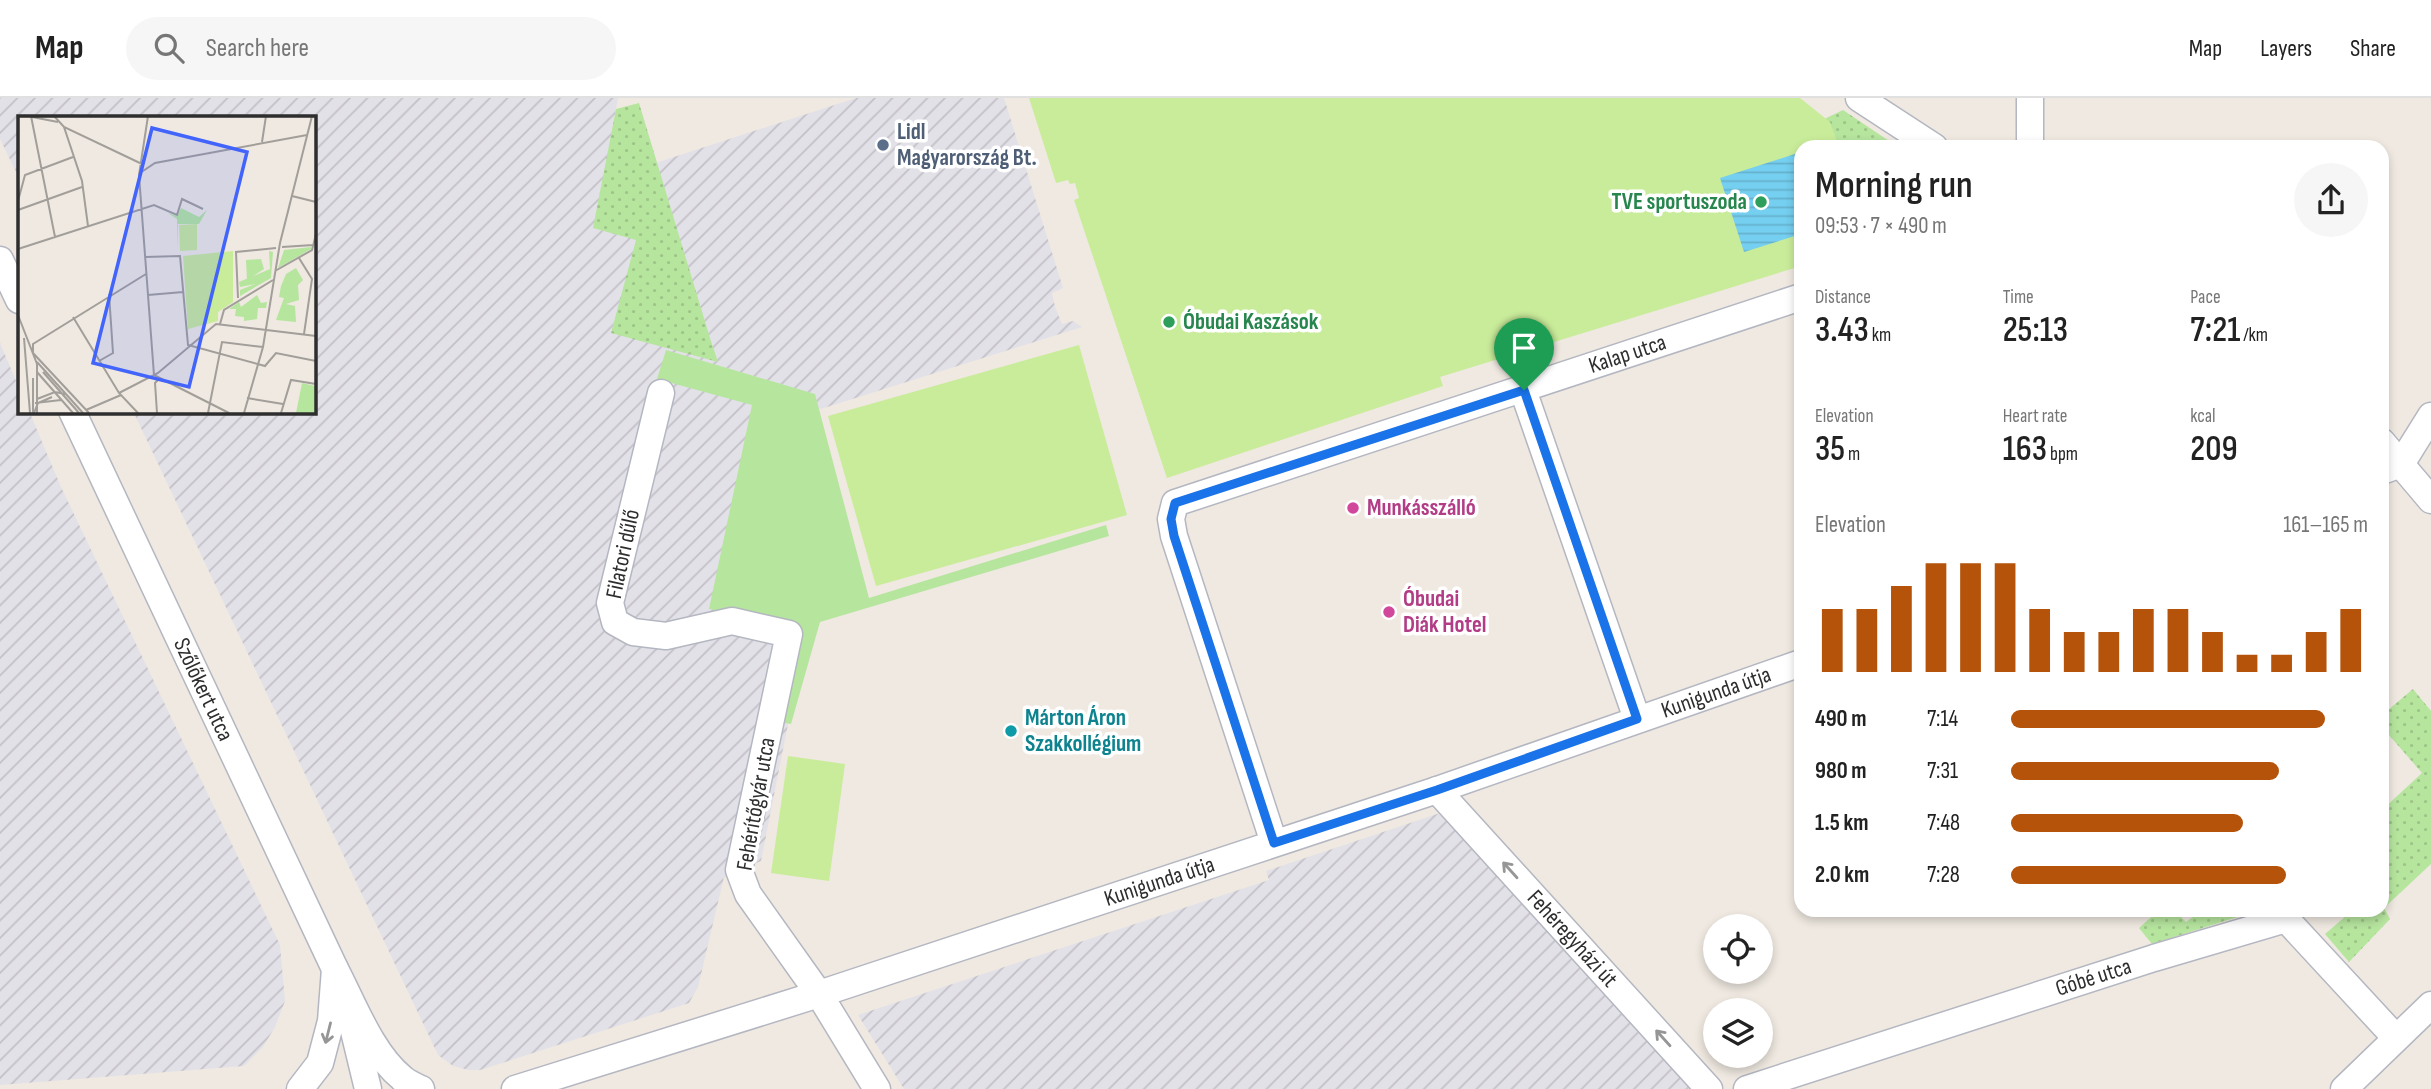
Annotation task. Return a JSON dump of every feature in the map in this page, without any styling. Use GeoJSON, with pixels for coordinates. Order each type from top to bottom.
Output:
{"type":"FeatureCollection","features":[{"type":"Feature","properties":{"kind":"street"},"geometry":{"type":"LineString","coordinates":[[1859,98],[1923,140]]}},
{"type":"Feature","properties":{"kind":"street"},"geometry":{"type":"LineString","coordinates":[[2029,140],[2031,98]]}},
{"type":"Feature","properties":{"kind":"street"},"geometry":{"type":"LineString","coordinates":[[0,260],[18,298]]}},
{"type":"Feature","properties":{"kind":"street","name":"Kalap utca"},"geometry":{"type":"LineString","coordinates":[[1274,843],[1174,536],[1171,519],[1175,503],[1794,299]]}},
{"type":"Feature","properties":{"kind":"street"},"geometry":{"type":"LineString","coordinates":[[1524,390],[1637,719]]}},
{"type":"Feature","properties":{"kind":"street","name":"Filatori dűlő"},"geometry":{"type":"LineString","coordinates":[[660,393],[610,603],[615,622],[633,632],[666,636],[732,621],[789,634]]}},
{"type":"Feature","properties":{"kind":"street","name":"Szőlőkert utca"},"geometry":{"type":"LineString","coordinates":[[73,413],[335,969],[374,1045],[387,1064],[403,1079],[421,1089]]}},
{"type":"Feature","properties":{"kind":"street"},"geometry":{"type":"LineString","coordinates":[[2431,416],[2391,468],[2431,500]]}},
{"type":"Feature","properties":{"kind":"street","name":"Fehérítőgyár utca"},"geometry":{"type":"LineString","coordinates":[[789,634],[739,870],[748,894],[819,994],[877,1089]]}},
{"type":"Feature","properties":{"kind":"street","name":"Kunigunda útja"},"geometry":{"type":"LineString","coordinates":[[515,1089],[819,994],[1437,790],[1794,665]]}},
{"type":"Feature","properties":{"kind":"street","name":"Fehéregyházi út"},"geometry":{"type":"LineString","coordinates":[[1437,790],[1709,1089]]}},
{"type":"Feature","properties":{"kind":"street","name":"Góbé utca"},"geometry":{"type":"LineString","coordinates":[[1747,1089],[2154,958],[2286,919],[2396,1038]]}},
{"type":"Feature","properties":{"kind":"street"},"geometry":{"type":"LineString","coordinates":[[300,1089],[320,1063],[331,1021],[335,969]]}},
{"type":"Feature","properties":{"kind":"street","name":"Szőlőkert utca"},"geometry":{"type":"LineString","coordinates":[[335,969],[356,1037],[368,1089]]}},
{"type":"Feature","properties":{"kind":"street"},"geometry":{"type":"LineString","coordinates":[[2344,1089],[2431,1005]]}},
{"type":"Feature","properties":{"kind":"shaded area"},"geometry":{"type":"Polygon","coordinates":[[[0,98],[618,98],[603,180],[856,98],[1004,98],[1063,288],[1052,293],[1055,307],[1062,324],[1073,321],[1082,327],[811,412],[808,623],[761,861],[724,877],[698,987],[689,1003],[480,1070],[453,1066],[438,1055],[134,413],[315,413],[315,116],[18,116],[18,176],[0,139],[0,98]]]}},
{"type":"Feature","properties":{"kind":"shaded area"},"geometry":{"type":"Polygon","coordinates":[[[0,343],[18,386],[18,413],[30,413],[61,487],[280,945],[285,1001],[275,1027],[263,1047],[244,1066],[0,1085],[0,343]]]}},
{"type":"Feature","properties":{"kind":"shaded area"},"geometry":{"type":"Polygon","coordinates":[[[1446,811],[1699,1089],[904,1089],[858,1015],[1269,880],[1266,871],[1446,811]]]}},
{"type":"Feature","properties":{"kind":"green space"},"geometry":{"type":"Polygon","coordinates":[[[1029,98],[1800,98],[1830,122],[1836,140],[1794,140],[1794,268],[1440,377],[1443,386],[1167,478],[1074,200],[1079,198],[1075,183],[1070,184],[1068,180],[1056,183],[1029,98]]]}},
{"type":"Feature","properties":{"kind":"green space"},"geometry":{"type":"Polygon","coordinates":[[[639,103],[718,362],[611,333],[636,240],[593,228],[616,109],[639,103]]]}},
{"type":"Feature","properties":{"kind":"green space"},"geometry":{"type":"Polygon","coordinates":[[[1843,110],[1888,140],[1822,140],[1816,123],[1843,110]]]}},
{"type":"Feature","properties":{"kind":"green space"},"geometry":{"type":"Polygon","coordinates":[[[1079,345],[1127,515],[876,586],[828,416],[1079,345]]]}},
{"type":"Feature","properties":{"kind":"green space"},"geometry":{"type":"Polygon","coordinates":[[[666,350],[815,394],[869,598],[1106,525],[1109,536],[820,622],[791,724],[779,722],[780,621],[709,609],[752,405],[657,379],[666,350]]]}},
{"type":"Feature","properties":{"kind":"green space"},"geometry":{"type":"Polygon","coordinates":[[[2413,689],[2431,711],[2431,864],[2389,903],[2389,804],[2422,773],[2389,735],[2389,709],[2413,689]]]}},
{"type":"Feature","properties":{"kind":"green space"},"geometry":{"type":"Polygon","coordinates":[[[788,756],[845,764],[829,881],[771,873],[788,756]]]}},
{"type":"Feature","properties":{"kind":"green space"},"geometry":{"type":"Polygon","coordinates":[[[2151,917],[2181,917],[2186,922],[2193,917],[2237,917],[2152,944],[2139,928],[2151,917]]]}},
{"type":"Feature","properties":{"kind":"green space"},"geometry":{"type":"Polygon","coordinates":[[[2345,917],[2390,919],[2349,962],[2325,934],[2345,917]]]}},
{"type":"Feature","properties":{"kind":"water"},"geometry":{"type":"Polygon","coordinates":[[[1794,154],[1794,236],[1744,252],[1720,178],[1794,154]]]}},
{"type":"Feature","properties":{"kind":"place","name":"Lidl Magyarország Bt."},"geometry":{"type":"Point","coordinates":[883,145]}},
{"type":"Feature","properties":{"kind":"place","name":"TVE sportuszoda"},"geometry":{"type":"Point","coordinates":[1761,202]}},
{"type":"Feature","properties":{"kind":"place","name":"Óbudai Kaszások"},"geometry":{"type":"Point","coordinates":[1169,322]}},
{"type":"Feature","properties":{"kind":"place","name":"Munkásszálló"},"geometry":{"type":"Point","coordinates":[1353,508]}},
{"type":"Feature","properties":{"kind":"place","name":"Óbudai Diák Hotel"},"geometry":{"type":"Point","coordinates":[1389,612]}},
{"type":"Feature","properties":{"kind":"place","name":"Márton Áron Szakkollégium"},"geometry":{"type":"Point","coordinates":[1011,731]}},
{"type":"Feature","properties":{"kind":"route"},"geometry":{"type":"LineString","coordinates":[[1524,390],[1637,719],[1437,790],[1274,843],[1174,536],[1171,519],[1175,503],[1524,390]]}}]}
